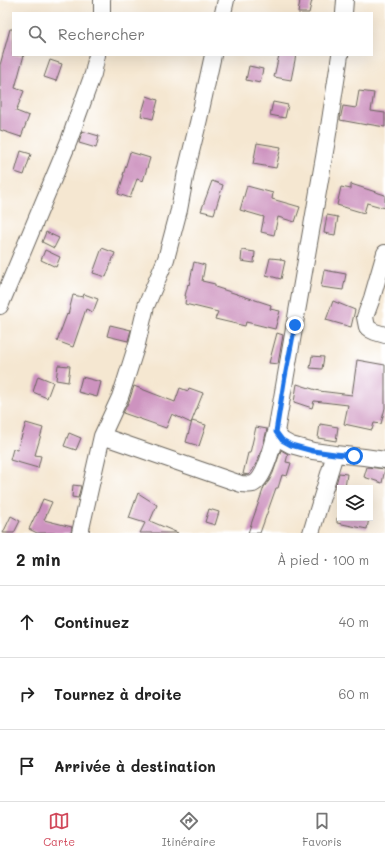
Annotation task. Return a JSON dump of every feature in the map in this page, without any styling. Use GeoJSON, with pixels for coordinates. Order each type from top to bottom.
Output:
{"type":"FeatureCollection","features":[{"type":"Feature","properties":{"kind":"street"},"geometry":{"type":"LineString","coordinates":[[102,0],[102,12]]}},
{"type":"Feature","properties":{"kind":"street"},"geometry":{"type":"LineString","coordinates":[[223,12],[226,0]]}},
{"type":"Feature","properties":{"kind":"street"},"geometry":{"type":"LineString","coordinates":[[344,12],[345,0]]}},
{"type":"Feature","properties":{"kind":"street"},"geometry":{"type":"LineString","coordinates":[[0,306],[69,141],[93,74],[97,56]]}},
{"type":"Feature","properties":{"kind":"street"},"geometry":{"type":"LineString","coordinates":[[80,533],[102,436],[120,397],[137,344],[146,306],[166,259],[179,210],[186,172],[213,56]]}},
{"type":"Feature","properties":{"kind":"street"},"geometry":{"type":"LineString","coordinates":[[102,436],[241,484],[249,485],[258,481],[269,458],[276,432],[325,155],[340,56]]}},
{"type":"Feature","properties":{"kind":"street"},"geometry":{"type":"LineString","coordinates":[[385,253],[365,317],[367,327],[375,332],[385,335]]}},
{"type":"Feature","properties":{"kind":"street"},"geometry":{"type":"LineString","coordinates":[[276,432],[282,440],[291,445],[313,451],[385,458]]}},
{"type":"Feature","properties":{"kind":"street"},"geometry":{"type":"LineString","coordinates":[[311,533],[335,454]]}},
{"type":"Feature","properties":{"kind":"building"},"geometry":{"type":"Polygon","coordinates":[[[300,0],[312,0],[309,12],[298,12],[300,0]]]}},
{"type":"Feature","properties":{"kind":"building"},"geometry":{"type":"Polygon","coordinates":[[[10,29],[12,29],[12,56],[24,56],[15,88],[24,91],[16,111],[29,116],[21,137],[0,130],[0,65],[10,29]]]}},
{"type":"Feature","properties":{"kind":"building"},"geometry":{"type":"Polygon","coordinates":[[[279,56],[296,56],[291,80],[274,77],[279,56]]]}},
{"type":"Feature","properties":{"kind":"building"},"geometry":{"type":"Polygon","coordinates":[[[50,60],[62,64],[56,81],[44,77],[50,60]]]}},
{"type":"Feature","properties":{"kind":"building"},"geometry":{"type":"Polygon","coordinates":[[[249,66],[263,69],[260,83],[246,80],[249,66]]]}},
{"type":"Feature","properties":{"kind":"building"},"geometry":{"type":"Polygon","coordinates":[[[359,91],[374,93],[371,111],[385,113],[385,127],[340,120],[343,106],[356,108],[359,91]]]}},
{"type":"Feature","properties":{"kind":"building"},"geometry":{"type":"Polygon","coordinates":[[[147,96],[158,100],[153,119],[141,116],[147,96]]]}},
{"type":"Feature","properties":{"kind":"building"},"geometry":{"type":"Polygon","coordinates":[[[273,102],[288,105],[285,118],[270,115],[273,102]]]}},
{"type":"Feature","properties":{"kind":"building"},"geometry":{"type":"Polygon","coordinates":[[[82,131],[99,136],[96,148],[79,143],[82,131]]]}},
{"type":"Feature","properties":{"kind":"building"},"geometry":{"type":"Polygon","coordinates":[[[257,143],[281,147],[276,168],[253,164],[257,143]]]}},
{"type":"Feature","properties":{"kind":"building"},"geometry":{"type":"Polygon","coordinates":[[[21,151],[31,154],[24,175],[15,172],[21,151]]]}},
{"type":"Feature","properties":{"kind":"building"},"geometry":{"type":"Polygon","coordinates":[[[130,152],[150,158],[143,181],[137,179],[130,198],[118,194],[130,152]]]}},
{"type":"Feature","properties":{"kind":"building"},"geometry":{"type":"Polygon","coordinates":[[[212,181],[223,185],[214,214],[201,211],[212,181]]]}},
{"type":"Feature","properties":{"kind":"building"},"geometry":{"type":"Polygon","coordinates":[[[351,184],[385,195],[385,208],[367,203],[364,213],[337,205],[341,187],[351,189],[351,184]]]}},
{"type":"Feature","properties":{"kind":"building"},"geometry":{"type":"Polygon","coordinates":[[[247,186],[273,193],[272,199],[300,207],[295,222],[278,217],[274,235],[261,232],[264,217],[240,210],[247,186]]]}},
{"type":"Feature","properties":{"kind":"building"},"geometry":{"type":"Polygon","coordinates":[[[327,215],[338,217],[335,235],[324,233],[327,215]]]}},
{"type":"Feature","properties":{"kind":"building"},"geometry":{"type":"Polygon","coordinates":[[[46,232],[59,238],[54,248],[42,242],[46,232]]]}},
{"type":"Feature","properties":{"kind":"building"},"geometry":{"type":"Polygon","coordinates":[[[102,248],[115,253],[106,277],[93,273],[102,248]]]}},
{"type":"Feature","properties":{"kind":"building"},"geometry":{"type":"Polygon","coordinates":[[[45,250],[60,257],[56,267],[41,260],[45,250]]]}},
{"type":"Feature","properties":{"kind":"building"},"geometry":{"type":"Polygon","coordinates":[[[242,250],[255,252],[254,263],[241,261],[242,250]]]}},
{"type":"Feature","properties":{"kind":"building"},"geometry":{"type":"Polygon","coordinates":[[[270,258],[285,261],[281,279],[266,275],[270,258]]]}},
{"type":"Feature","properties":{"kind":"building"},"geometry":{"type":"Polygon","coordinates":[[[194,262],[205,265],[202,281],[215,284],[215,287],[271,305],[270,309],[280,311],[275,329],[246,322],[245,326],[215,319],[218,312],[185,304],[185,296],[194,262]]]}},
{"type":"Feature","properties":{"kind":"building"},"geometry":{"type":"Polygon","coordinates":[[[324,270],[346,274],[343,290],[321,287],[324,270]]]}},
{"type":"Feature","properties":{"kind":"building"},"geometry":{"type":"Polygon","coordinates":[[[84,294],[98,299],[93,312],[86,309],[73,347],[57,341],[67,314],[68,315],[73,295],[83,297],[84,294]]]}},
{"type":"Feature","properties":{"kind":"building"},"geometry":{"type":"Polygon","coordinates":[[[333,301],[355,310],[351,327],[326,320],[333,301]]]}},
{"type":"Feature","properties":{"kind":"building"},"geometry":{"type":"Polygon","coordinates":[[[110,325],[131,330],[128,341],[107,336],[110,325]]]}},
{"type":"Feature","properties":{"kind":"building"},"geometry":{"type":"Polygon","coordinates":[[[277,333],[283,335],[278,364],[269,363],[277,333]]]}},
{"type":"Feature","properties":{"kind":"building"},"geometry":{"type":"Polygon","coordinates":[[[312,356],[324,357],[322,369],[310,368],[312,356]]]}},
{"type":"Feature","properties":{"kind":"building"},"geometry":{"type":"Polygon","coordinates":[[[357,360],[385,365],[385,408],[381,424],[374,423],[372,430],[344,424],[348,405],[314,401],[312,408],[294,402],[297,384],[319,391],[352,395],[357,360]]]}},
{"type":"Feature","properties":{"kind":"building"},"geometry":{"type":"Polygon","coordinates":[[[58,365],[70,366],[68,382],[56,380],[58,365]]]}},
{"type":"Feature","properties":{"kind":"building"},"geometry":{"type":"Polygon","coordinates":[[[38,376],[53,382],[47,398],[33,392],[38,376]]]}},
{"type":"Feature","properties":{"kind":"building"},"geometry":{"type":"Polygon","coordinates":[[[82,377],[101,382],[97,397],[78,392],[82,377]]]}},
{"type":"Feature","properties":{"kind":"building"},"geometry":{"type":"Polygon","coordinates":[[[134,386],[175,402],[180,388],[188,391],[189,388],[203,393],[191,423],[172,414],[166,428],[123,413],[134,386]]]}},
{"type":"Feature","properties":{"kind":"building"},"geometry":{"type":"Polygon","coordinates":[[[192,421],[206,425],[199,446],[186,442],[192,421]]]}},
{"type":"Feature","properties":{"kind":"building"},"geometry":{"type":"Polygon","coordinates":[[[26,423],[43,428],[35,455],[41,456],[38,468],[10,460],[13,449],[17,450],[26,423]]]}},
{"type":"Feature","properties":{"kind":"building"},"geometry":{"type":"Polygon","coordinates":[[[320,424],[338,427],[336,441],[318,438],[320,424]]]}},
{"type":"Feature","properties":{"kind":"building"},"geometry":{"type":"Polygon","coordinates":[[[256,427],[267,429],[264,442],[253,470],[249,475],[243,474],[248,453],[250,453],[256,427]]]}},
{"type":"Feature","properties":{"kind":"building"},"geometry":{"type":"Polygon","coordinates":[[[69,433],[81,438],[76,450],[64,446],[69,433]]]}},
{"type":"Feature","properties":{"kind":"building"},"geometry":{"type":"Polygon","coordinates":[[[281,450],[288,454],[286,462],[291,463],[287,476],[282,475],[260,533],[248,533],[264,487],[273,473],[281,450]]]}},
{"type":"Feature","properties":{"kind":"building"},"geometry":{"type":"Polygon","coordinates":[[[367,467],[385,469],[382,483],[364,477],[367,467]]]}},
{"type":"Feature","properties":{"kind":"building"},"geometry":{"type":"Polygon","coordinates":[[[339,473],[347,474],[345,485],[337,485],[337,488],[335,488],[339,473]]]}},
{"type":"Feature","properties":{"kind":"building"},"geometry":{"type":"Polygon","coordinates":[[[73,485],[81,486],[78,498],[72,497],[73,485]]]}},
{"type":"Feature","properties":{"kind":"building"},"geometry":{"type":"Polygon","coordinates":[[[138,493],[157,505],[150,521],[178,533],[140,533],[145,523],[129,518],[138,493]]]}},
{"type":"Feature","properties":{"kind":"building"},"geometry":{"type":"Polygon","coordinates":[[[43,499],[52,502],[44,520],[72,527],[71,533],[37,533],[29,529],[43,499]]]}},
{"type":"Feature","properties":{"kind":"building"},"geometry":{"type":"Polygon","coordinates":[[[209,509],[219,512],[215,525],[205,522],[209,509]]]}},
{"type":"Feature","properties":{"kind":"building"},"geometry":{"type":"Polygon","coordinates":[[[11,516],[20,521],[14,533],[3,533],[11,516]]]}},
{"type":"Feature","properties":{"kind":"building"},"geometry":{"type":"Polygon","coordinates":[[[337,521],[368,521],[367,529],[337,523],[337,521]]]}},
{"type":"Feature","properties":{"kind":"route"},"geometry":{"type":"LineString","coordinates":[[295,325],[276,432],[282,440],[291,445],[313,451],[354,456]]}}]}
